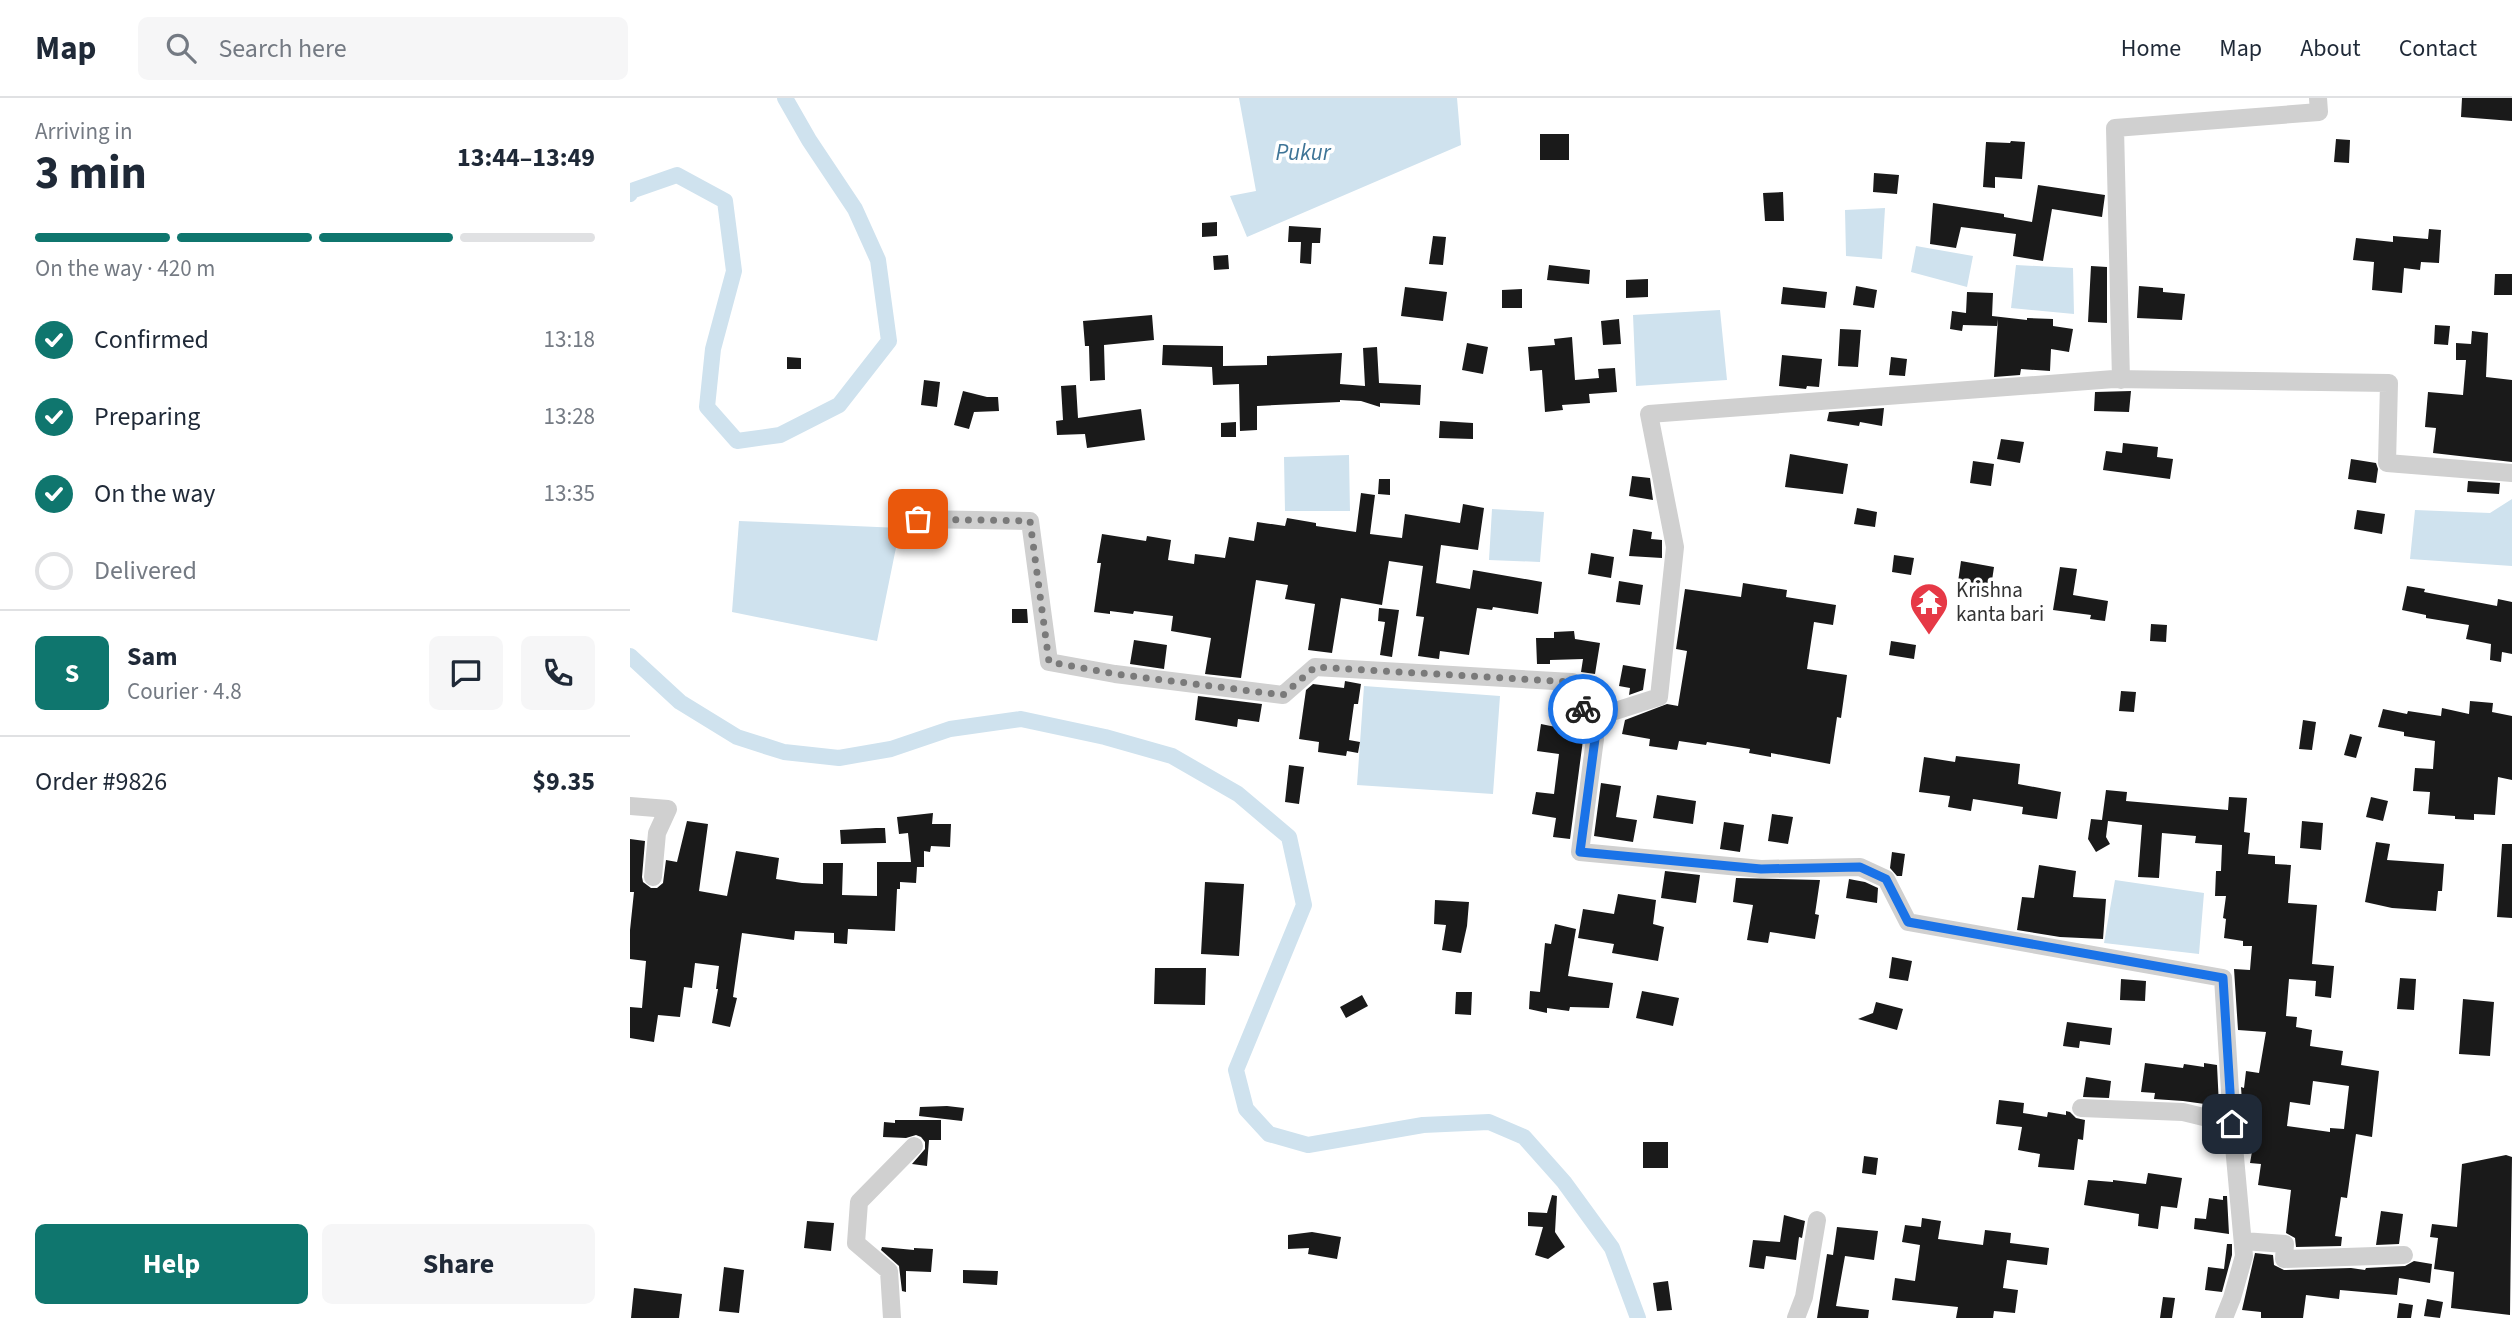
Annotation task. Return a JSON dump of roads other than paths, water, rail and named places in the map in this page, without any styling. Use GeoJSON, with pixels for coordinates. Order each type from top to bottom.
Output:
{"type":"FeatureCollection","features":[{"type":"Feature","properties":{"kind":"street"},"geometry":{"type":"LineString","coordinates":[[2121,380],[2115,128],[2319,112],[2318,98]]}},
{"type":"Feature","properties":{"kind":"street"},"geometry":{"type":"LineString","coordinates":[[1587,720],[1659,697],[1675,547],[1649,414],[2121,380],[2389,383],[2387,463],[2512,473]]}},
{"type":"Feature","properties":{"kind":"street"},"geometry":{"type":"LineString","coordinates":[[918,519],[1030,521],[1049,662],[1115,674],[1283,695],[1315,667],[1572,682],[1595,739],[1580,852],[1761,869],[1860,867],[1886,879],[1908,922],[2223,978],[2244,1256],[2224,1318]]}},
{"type":"Feature","properties":{"kind":"street"},"geometry":{"type":"LineString","coordinates":[[630,806],[668,809],[657,833],[653,877]]}},
{"type":"Feature","properties":{"kind":"street"},"geometry":{"type":"LineString","coordinates":[[2081,1108],[2183,1112],[2232,1124]]}},
{"type":"Feature","properties":{"kind":"street"},"geometry":{"type":"LineString","coordinates":[[892,1318],[889,1271],[856,1243],[859,1202],[914,1146]]}},
{"type":"Feature","properties":{"kind":"street"},"geometry":{"type":"LineString","coordinates":[[1796,1318],[1804,1297],[1817,1220]]}},
{"type":"Feature","properties":{"kind":"street"},"geometry":{"type":"LineString","coordinates":[[2243,1241],[2285,1244],[2284,1259],[2404,1255]]}},
{"type":"Feature","properties":{"kind":"water","name":"Pukur"},"geometry":{"type":"Polygon","coordinates":[[[1239,98],[1457,98],[1461,145],[1247,237],[1230,196],[1256,191],[1239,98]]]}},
{"type":"Feature","properties":{"kind":"water"},"geometry":{"type":"Polygon","coordinates":[[[1885,208],[1882,259],[1846,256],[1845,210],[1885,208]]]}},
{"type":"Feature","properties":{"kind":"water"},"geometry":{"type":"Polygon","coordinates":[[[1916,246],[1973,256],[1967,287],[1911,272],[1916,246]]]}},
{"type":"Feature","properties":{"kind":"water"},"geometry":{"type":"Polygon","coordinates":[[[2016,265],[2073,268],[2074,314],[2011,308],[2016,265]]]}},
{"type":"Feature","properties":{"kind":"water"},"geometry":{"type":"Polygon","coordinates":[[[1720,310],[1727,380],[1636,386],[1633,315],[1720,310]]]}},
{"type":"Feature","properties":{"kind":"water"},"geometry":{"type":"Polygon","coordinates":[[[1349,455],[1350,511],[1285,511],[1284,457],[1349,455]]]}},
{"type":"Feature","properties":{"kind":"water"},"geometry":{"type":"Polygon","coordinates":[[[2512,499],[2512,566],[2410,559],[2415,510],[2490,513],[2512,499]]]}},
{"type":"Feature","properties":{"kind":"water"},"geometry":{"type":"Polygon","coordinates":[[[1492,509],[1544,512],[1540,562],[1489,560],[1492,509]]]}},
{"type":"Feature","properties":{"kind":"water"},"geometry":{"type":"Polygon","coordinates":[[[739,521],[900,528],[877,641],[732,612],[739,521]]]}},
{"type":"Feature","properties":{"kind":"water"},"geometry":{"type":"Polygon","coordinates":[[[1364,686],[1500,696],[1493,794],[1357,785],[1364,686]]]}},
{"type":"Feature","properties":{"kind":"water"},"geometry":{"type":"Polygon","coordinates":[[[2115,880],[2204,893],[2199,954],[2104,943],[2115,880]]]}},
{"type":"Feature","properties":{"kind":"waterway"},"geometry":{"type":"LineString","coordinates":[[630,194],[631,191],[677,175],[725,201],[734,271],[713,349],[707,407],[737,441],[780,435],[839,405],[889,341],[878,260],[855,209],[809,140],[785,98]]}},
{"type":"Feature","properties":{"kind":"waterway"},"geometry":{"type":"LineString","coordinates":[[630,656],[680,702],[737,737],[784,752],[839,758],[891,749],[950,729],[1021,719],[1105,737],[1172,756],[1238,794],[1289,837],[1304,905],[1236,1070],[1246,1109],[1269,1134],[1308,1145],[1423,1125],[1489,1122],[1524,1137],[1564,1182],[1612,1248],[1638,1318]]}},
{"type":"Feature","properties":{"kind":"place","name":"Krishna kanta bari"},"geometry":{"type":"Point","coordinates":[1929,636]}}]}
